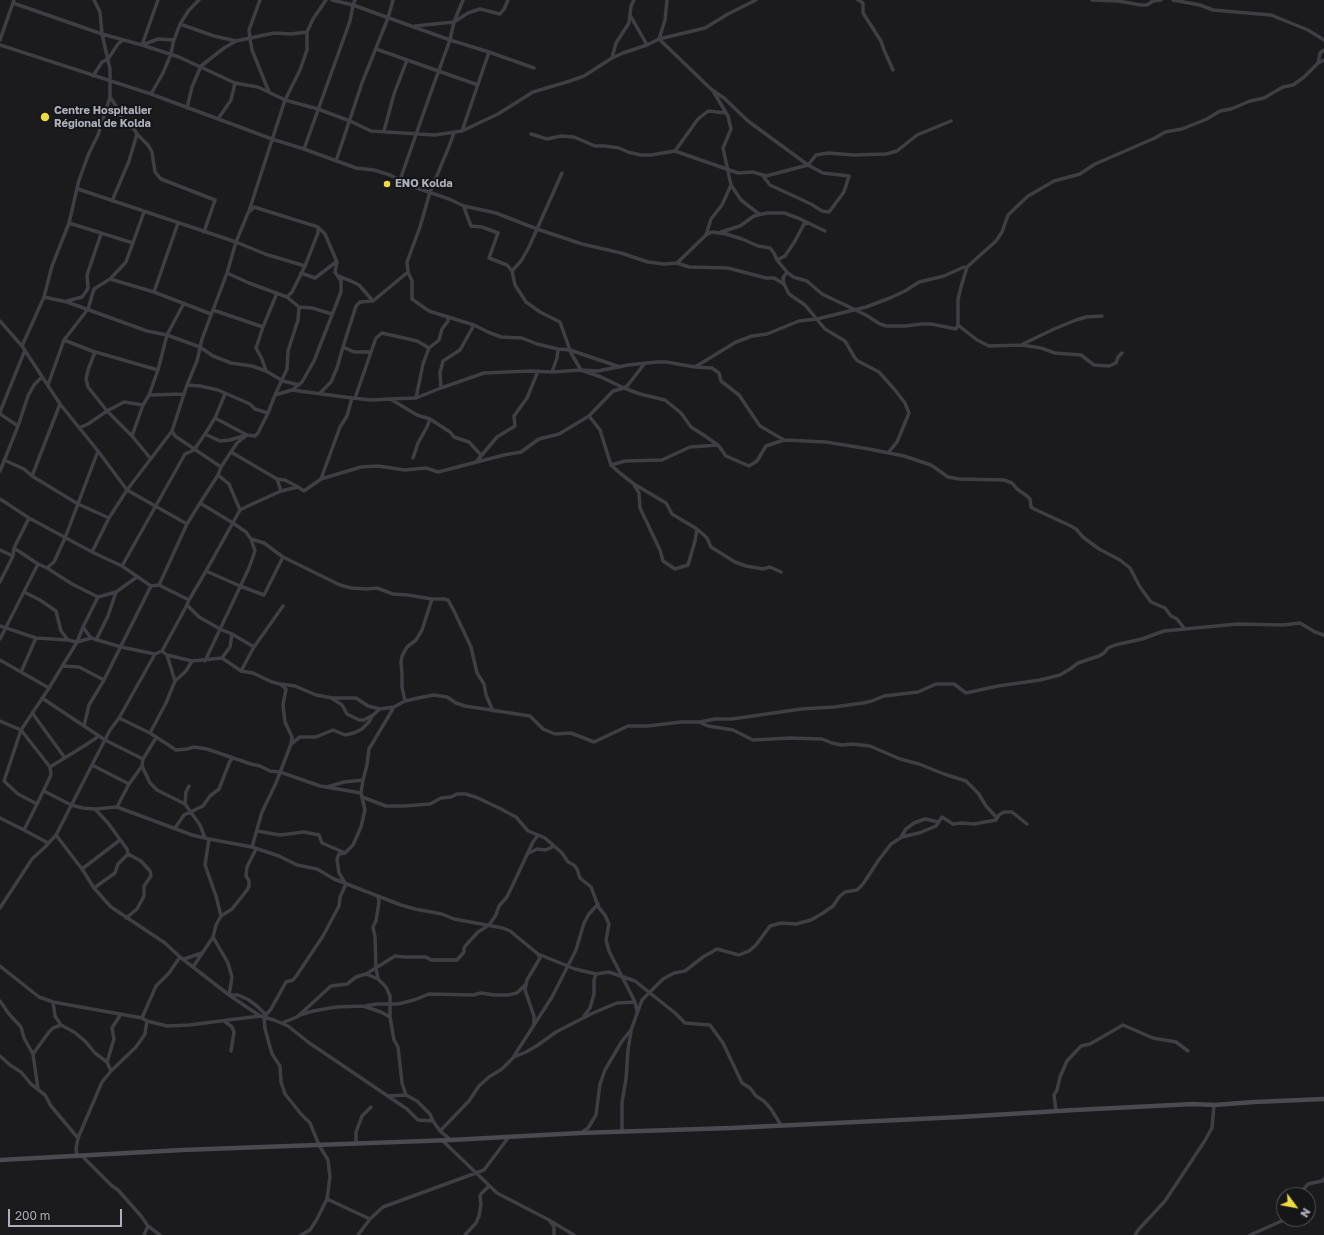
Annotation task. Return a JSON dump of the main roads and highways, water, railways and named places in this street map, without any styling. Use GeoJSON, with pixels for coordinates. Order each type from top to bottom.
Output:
{"type":"FeatureCollection","features":[{"type":"Feature","properties":{"kind":"main road"},"geometry":{"type":"LineString","coordinates":[[0,1160],[182,1150],[443,1141],[960,1117],[1193,1104],[1214,1105],[1324,1099]]}},
{"type":"Feature","properties":{"kind":"place","name":"Centre Hospitalier Régional de Kolda"},"geometry":{"type":"Point","coordinates":[45,117]}},
{"type":"Feature","properties":{"kind":"place","name":"ENO Kolda"},"geometry":{"type":"Point","coordinates":[387,184]}}]}
